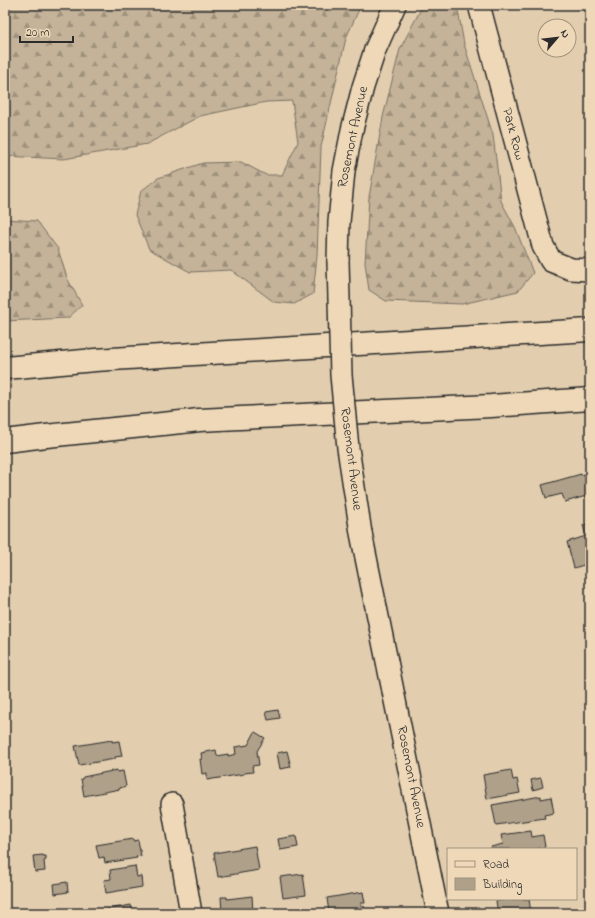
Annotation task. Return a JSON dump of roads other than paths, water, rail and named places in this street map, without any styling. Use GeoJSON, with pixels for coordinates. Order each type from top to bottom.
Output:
{"type":"FeatureCollection","features":[{"type":"Feature","properties":{"kind":"highway"},"geometry":{"type":"LineString","coordinates":[[5,368],[87,360],[590,330]]}},
{"type":"Feature","properties":{"kind":"highway"},"geometry":{"type":"LineString","coordinates":[[5,442],[46,436],[199,420],[491,406],[590,399]]}},
{"type":"Feature","properties":{"kind":"street","name":"Rosemont Avenue"},"geometry":{"type":"LineString","coordinates":[[395,5],[375,50],[363,87],[352,130],[344,171],[339,222],[338,261],[341,374],[348,448],[361,533],[438,913]]}},
{"type":"Feature","properties":{"kind":"street","name":"Park Row"},"geometry":{"type":"LineString","coordinates":[[479,5],[544,246],[551,261],[571,270],[590,270]]}},
{"type":"Feature","properties":{"kind":"street"},"geometry":{"type":"LineString","coordinates":[[172,804],[190,913]]}}]}
